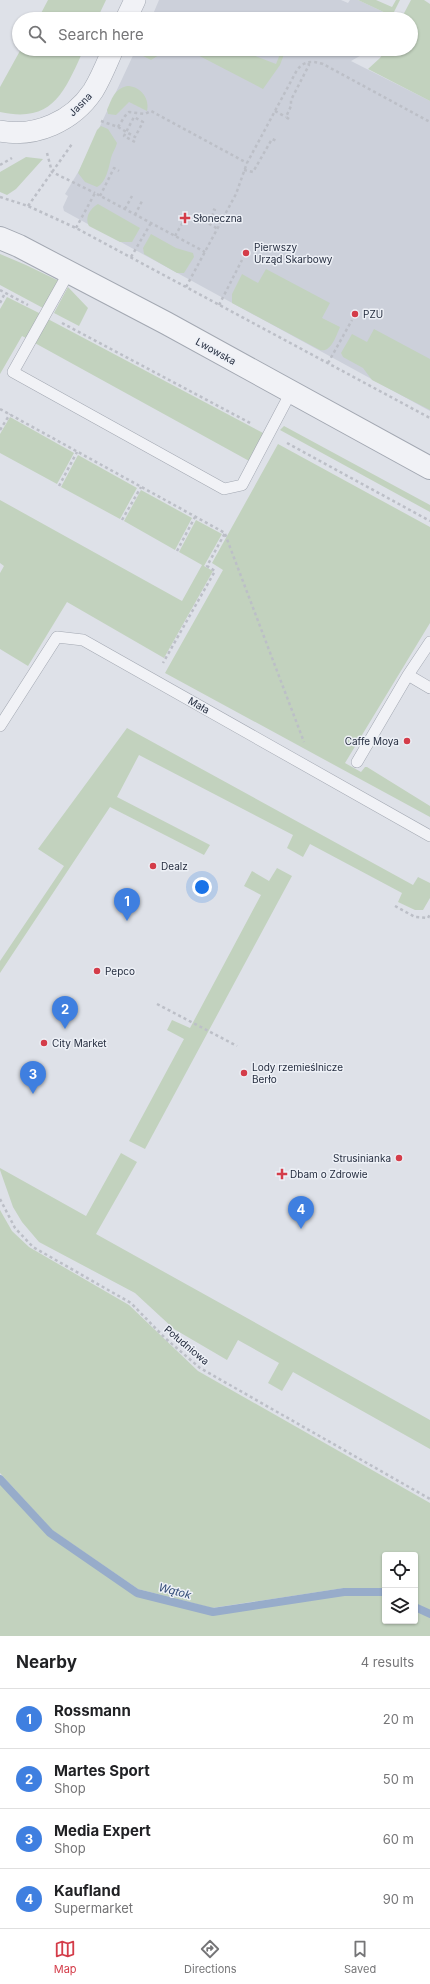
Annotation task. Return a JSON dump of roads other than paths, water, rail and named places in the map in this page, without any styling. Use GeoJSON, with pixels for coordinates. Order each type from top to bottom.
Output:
{"type":"FeatureCollection","features":[{"type":"Feature","properties":{"kind":"street"},"geometry":{"type":"LineString","coordinates":[[129,12],[135,0]]}},
{"type":"Feature","properties":{"kind":"street","name":"Jasna"},"geometry":{"type":"LineString","coordinates":[[0,132],[23,133],[39,131],[72,114],[93,91],[110,56]]}},
{"type":"Feature","properties":{"kind":"street","name":"Lwowska"},"geometry":{"type":"LineString","coordinates":[[0,238],[19,246],[69,272],[430,468]]}},
{"type":"Feature","properties":{"kind":"lane"},"geometry":{"type":"LineString","coordinates":[[69,272],[13,372],[224,489],[242,485],[291,392]]}},
{"type":"Feature","properties":{"kind":"lane","name":"Mała"},"geometry":{"type":"LineString","coordinates":[[0,726],[57,637],[84,640],[430,836]]}},
{"type":"Feature","properties":{"kind":"lane"},"geometry":{"type":"LineString","coordinates":[[357,762],[408,675],[430,642]]}},
{"type":"Feature","properties":{"kind":"lane"},"geometry":{"type":"LineString","coordinates":[[408,675],[430,688]]}},
{"type":"Feature","properties":{"kind":"waterway","name":"Wątok"},"geometry":{"type":"LineString","coordinates":[[0,1479],[50,1533],[137,1593],[213,1612],[344,1592],[382,1592]]}},
{"type":"Feature","properties":{"kind":"waterway","name":"Wątok"},"geometry":{"type":"LineString","coordinates":[[418,1608],[430,1614]]}},
{"type":"Feature","properties":{"kind":"place","name":"Słoneczna"},"geometry":{"type":"Point","coordinates":[185,218]}},
{"type":"Feature","properties":{"kind":"place","name":"Pierwszy Urząd Skarbowy"},"geometry":{"type":"Point","coordinates":[246,253]}},
{"type":"Feature","properties":{"kind":"place","name":"PZU"},"geometry":{"type":"Point","coordinates":[355,314]}},
{"type":"Feature","properties":{"kind":"place","name":"Caffe Moya"},"geometry":{"type":"Point","coordinates":[407,741]}},
{"type":"Feature","properties":{"kind":"place","name":"Dealz"},"geometry":{"type":"Point","coordinates":[153,866]}},
{"type":"Feature","properties":{"kind":"place","name":"Rossmann"},"geometry":{"type":"Point","coordinates":[127,921]}},
{"type":"Feature","properties":{"kind":"place","name":"Pepco"},"geometry":{"type":"Point","coordinates":[97,971]}},
{"type":"Feature","properties":{"kind":"place","name":"Martes Sport"},"geometry":{"type":"Point","coordinates":[65,1029]}},
{"type":"Feature","properties":{"kind":"place","name":"City Market"},"geometry":{"type":"Point","coordinates":[44,1043]}},
{"type":"Feature","properties":{"kind":"place","name":"Lody rzemieślnicze Berło"},"geometry":{"type":"Point","coordinates":[244,1073]}},
{"type":"Feature","properties":{"kind":"place","name":"Media Expert"},"geometry":{"type":"Point","coordinates":[33,1094]}},
{"type":"Feature","properties":{"kind":"place","name":"Strusinianka"},"geometry":{"type":"Point","coordinates":[399,1158]}},
{"type":"Feature","properties":{"kind":"place","name":"Dbam o Zdrowie"},"geometry":{"type":"Point","coordinates":[282,1174]}},
{"type":"Feature","properties":{"kind":"place","name":"Kaufland"},"geometry":{"type":"Point","coordinates":[301,1229]}}]}
